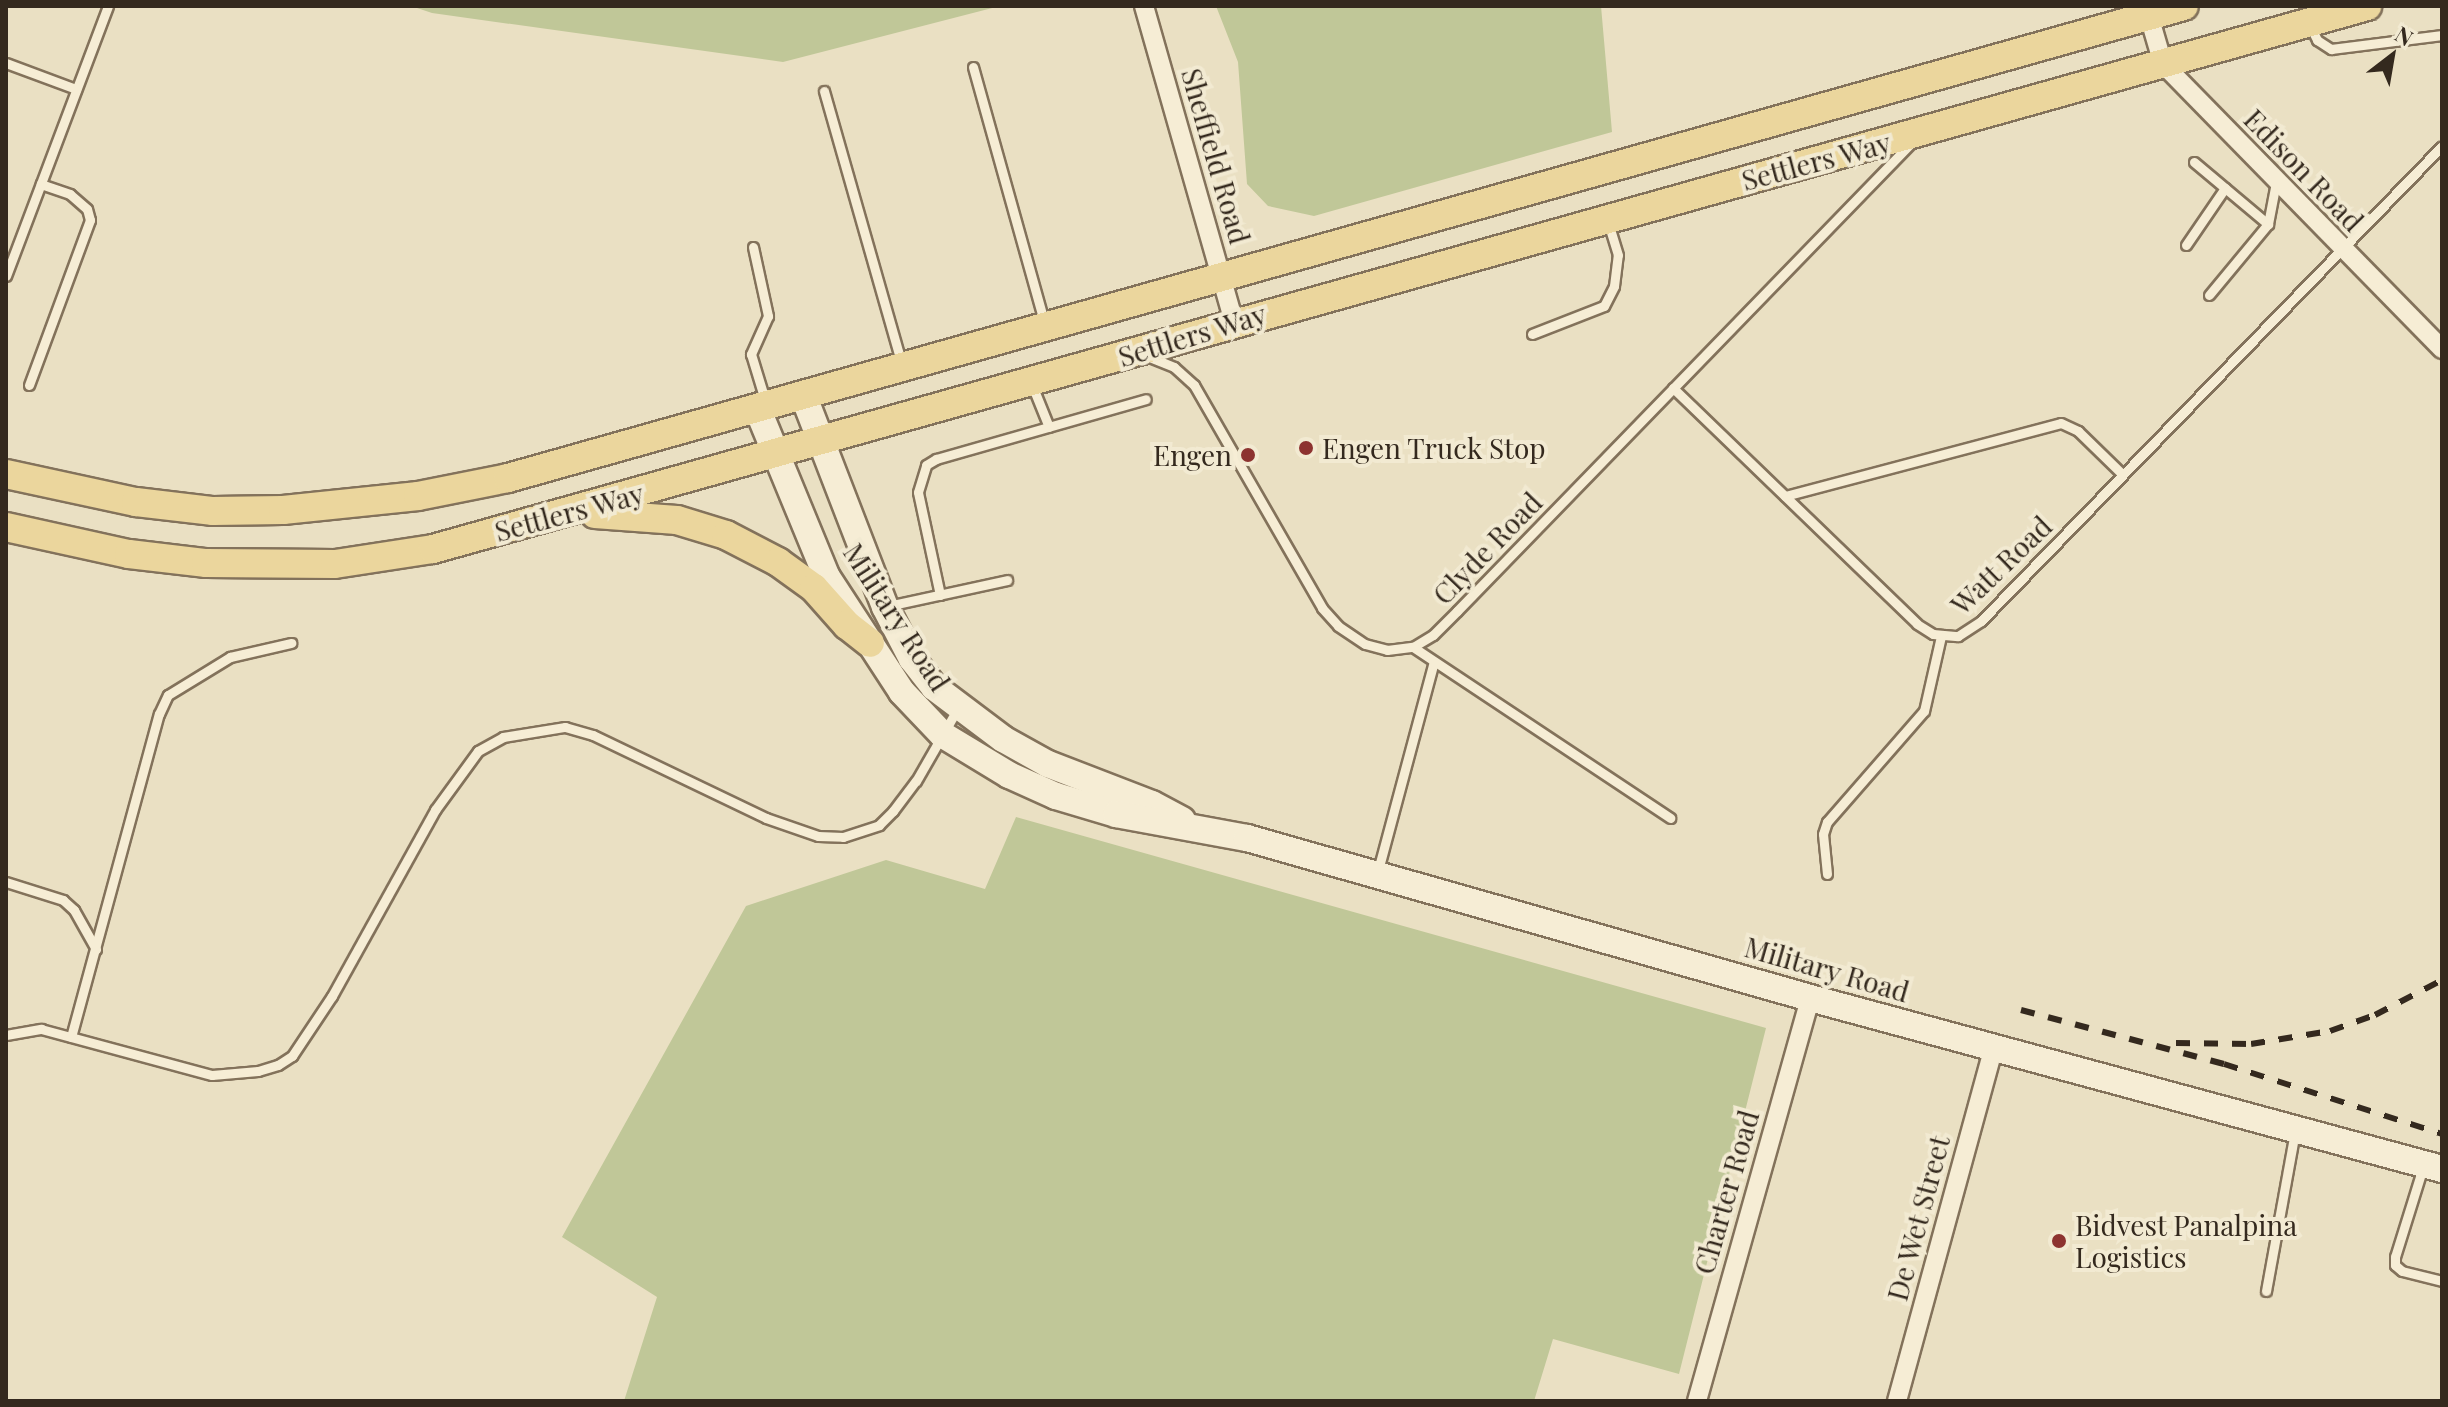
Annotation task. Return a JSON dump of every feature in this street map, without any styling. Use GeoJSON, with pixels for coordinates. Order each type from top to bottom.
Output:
{"type":"FeatureCollection","features":[{"type":"Feature","properties":{"kind":"main road","name":"Settlers Way"},"geometry":{"type":"LineString","coordinates":[[6,474],[136,502],[213,511],[283,510],[418,496],[508,478],[804,397],[1220,274],[2184,6]]}},
{"type":"Feature","properties":{"kind":"main road","name":"Settlers Way"},"geometry":{"type":"LineString","coordinates":[[6,527],[129,554],[190,561],[335,564],[433,549],[2367,6]]}},
{"type":"Feature","properties":{"kind":"main road"},"geometry":{"type":"LineString","coordinates":[[569,513],[677,520],[726,535],[778,562],[814,588],[847,625],[870,643]]}},
{"type":"Feature","properties":{"kind":"street","name":"Sheffield Road"},"geometry":{"type":"LineString","coordinates":[[1144,6],[1234,322]]}},
{"type":"Feature","properties":{"kind":"street","name":"Edison Road"},"geometry":{"type":"LineString","coordinates":[[2149,16],[2163,64],[2442,349]]}},
{"type":"Feature","properties":{"kind":"street","name":"Military Road"},"geometry":{"type":"LineString","coordinates":[[804,397],[885,607],[912,659],[934,687],[958,708],[1048,764],[1152,804],[1195,828]]}},
{"type":"Feature","properties":{"kind":"street","name":"Military Road"},"geometry":{"type":"LineString","coordinates":[[763,408],[774,455],[827,577],[902,692],[943,735],[1009,775],[1056,796],[1151,822],[1247,838],[1993,1049],[2433,1167]]}},
{"type":"Feature","properties":{"kind":"street","name":"Charter Road"},"geometry":{"type":"LineString","coordinates":[[1697,1401],[1810,998]]}},
{"type":"Feature","properties":{"kind":"street","name":"De Wet Street"},"geometry":{"type":"LineString","coordinates":[[1897,1401],[1993,1049]]}},
{"type":"Feature","properties":{"kind":"lane"},"geometry":{"type":"LineString","coordinates":[[6,276],[108,6]]}},
{"type":"Feature","properties":{"kind":"lane"},"geometry":{"type":"LineString","coordinates":[[2309,23],[2317,40],[2331,49],[2442,35]]}},
{"type":"Feature","properties":{"kind":"lane"},"geometry":{"type":"LineString","coordinates":[[6,63],[76,89]]}},
{"type":"Feature","properties":{"kind":"lane"},"geometry":{"type":"LineString","coordinates":[[973,67],[1045,326]]}},
{"type":"Feature","properties":{"kind":"lane"},"geometry":{"type":"LineString","coordinates":[[824,91],[902,368]]}},
{"type":"Feature","properties":{"kind":"lane","name":"Clyde Road"},"geometry":{"type":"LineString","coordinates":[[1413,647],[1433,635],[1457,611],[1922,132]]}},
{"type":"Feature","properties":{"kind":"lane","name":"Watt Road"},"geometry":{"type":"LineString","coordinates":[[1673,388],[1917,624],[1941,636],[1958,636],[1981,621],[2441,147]]}},
{"type":"Feature","properties":{"kind":"lane"},"geometry":{"type":"LineString","coordinates":[[2194,162],[2268,224]]}},
{"type":"Feature","properties":{"kind":"lane"},"geometry":{"type":"LineString","coordinates":[[2209,295],[2268,224],[2276,182]]}},
{"type":"Feature","properties":{"kind":"lane"},"geometry":{"type":"LineString","coordinates":[[29,385],[90,220],[87,209],[70,194],[41,184]]}},
{"type":"Feature","properties":{"kind":"lane"},"geometry":{"type":"LineString","coordinates":[[2186,245],[2225,188]]}},
{"type":"Feature","properties":{"kind":"lane"},"geometry":{"type":"LineString","coordinates":[[1532,334],[1604,306],[1614,286],[1618,255],[1607,219]]}},
{"type":"Feature","properties":{"kind":"lane"},"geometry":{"type":"LineString","coordinates":[[753,247],[768,316],[751,354],[763,408]]}},
{"type":"Feature","properties":{"kind":"lane"},"geometry":{"type":"LineString","coordinates":[[1136,353],[1174,367],[1194,385],[1322,608],[1338,626],[1352,637],[1376,647],[1387,650],[1413,647],[1670,818]]}},
{"type":"Feature","properties":{"kind":"lane"},"geometry":{"type":"LineString","coordinates":[[1031,382],[1049,427]]}},
{"type":"Feature","properties":{"kind":"lane"},"geometry":{"type":"LineString","coordinates":[[940,595],[918,492],[926,465],[936,459],[1146,399]]}},
{"type":"Feature","properties":{"kind":"lane"},"geometry":{"type":"LineString","coordinates":[[1785,496],[2061,423],[2078,431],[2122,474]]}},
{"type":"Feature","properties":{"kind":"lane"},"geometry":{"type":"LineString","coordinates":[[885,607],[1007,580]]}},
{"type":"Feature","properties":{"kind":"lane"},"geometry":{"type":"LineString","coordinates":[[1827,874],[1823,834],[1827,822],[1924,711],[1941,636]]}},
{"type":"Feature","properties":{"kind":"lane"},"geometry":{"type":"LineString","coordinates":[[71,1037],[159,714],[168,695],[230,657],[291,643]]}},
{"type":"Feature","properties":{"kind":"lane"},"geometry":{"type":"LineString","coordinates":[[1376,876],[1434,661]]}},
{"type":"Feature","properties":{"kind":"lane"},"geometry":{"type":"LineString","coordinates":[[6,1035],[41,1029],[212,1075],[258,1071],[292,1056],[332,996],[435,810],[478,751],[503,737],[565,727],[593,735],[766,818],[818,836],[843,837],[879,825],[893,811],[958,708]]}},
{"type":"Feature","properties":{"kind":"lane"},"geometry":{"type":"LineString","coordinates":[[6,882],[63,900],[74,910],[96,949]]}},
{"type":"Feature","properties":{"kind":"lane"},"geometry":{"type":"LineString","coordinates":[[2266,1291],[2295,1132]]}},
{"type":"Feature","properties":{"kind":"lane"},"geometry":{"type":"LineString","coordinates":[[2433,1167],[2395,1257],[2395,1265],[2402,1271],[2442,1281]]}},
{"type":"Feature","properties":{"kind":"green space"},"geometry":{"type":"Polygon","coordinates":[[[411,6],[1000,6],[783,62],[432,13],[411,6]]]}},
{"type":"Feature","properties":{"kind":"green space"},"geometry":{"type":"Polygon","coordinates":[[[1216,6],[1601,6],[1612,132],[1314,216],[1268,206],[1247,184],[1238,62],[1216,6]]]}},
{"type":"Feature","properties":{"kind":"green space"},"geometry":{"type":"Polygon","coordinates":[[[1016,817],[1766,1028],[1679,1374],[1553,1339],[1534,1401],[624,1401],[657,1297],[562,1237],[746,906],[886,860],[985,889],[1016,817]]]}},
{"type":"Feature","properties":{"kind":"railway"},"geometry":{"type":"LineString","coordinates":[[2176,1043],[2251,1044],[2330,1031],[2375,1015],[2442,980]]}},
{"type":"Feature","properties":{"kind":"railway"},"geometry":{"type":"LineString","coordinates":[[2021,1010],[2224,1064],[2442,1134]]}},
{"type":"Feature","properties":{"kind":"place","name":"Engen Truck Stop"},"geometry":{"type":"Point","coordinates":[1306,448]}},
{"type":"Feature","properties":{"kind":"place","name":"Engen"},"geometry":{"type":"Point","coordinates":[1248,455]}},
{"type":"Feature","properties":{"kind":"place","name":"Bidvest Panalpina Logistics"},"geometry":{"type":"Point","coordinates":[2059,1241]}}]}
